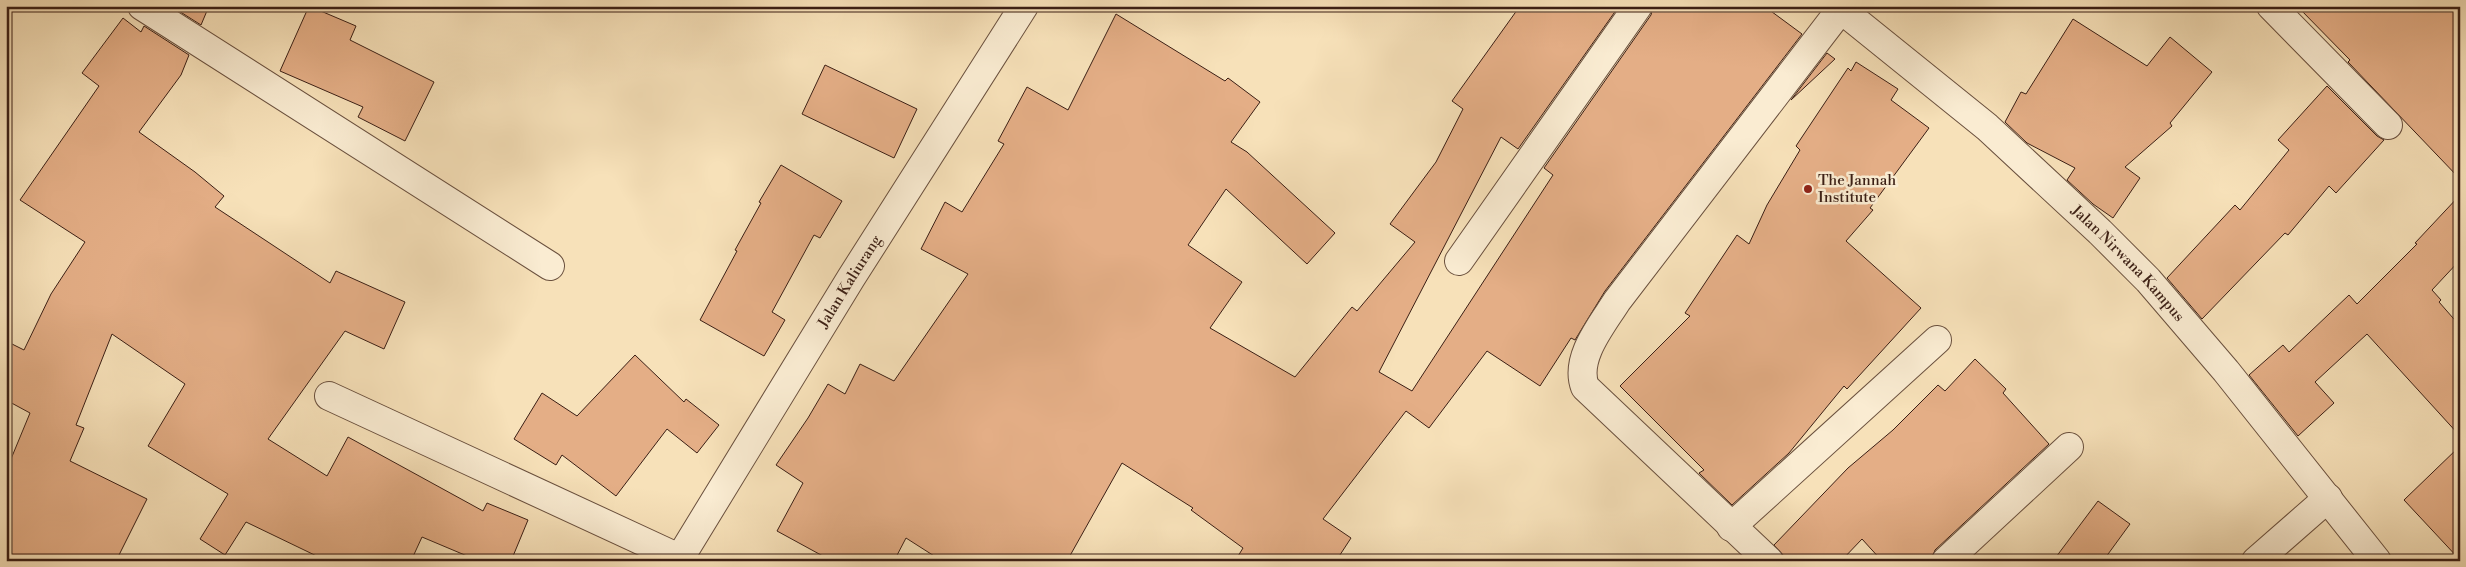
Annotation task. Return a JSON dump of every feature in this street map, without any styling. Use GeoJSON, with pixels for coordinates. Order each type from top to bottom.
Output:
{"type":"FeatureCollection","features":[{"type":"Feature","properties":{"kind":"street"},"geometry":{"type":"LineString","coordinates":[[142,6],[550,266]]}},
{"type":"Feature","properties":{"kind":"street","name":"Jalan Kaliurang"},"geometry":{"type":"LineString","coordinates":[[678,559],[846,285],[1024,6]]}},
{"type":"Feature","properties":{"kind":"street"},"geometry":{"type":"LineString","coordinates":[[1459,261],[1638,6]]}},
{"type":"Feature","properties":{"kind":"street"},"geometry":{"type":"LineString","coordinates":[[2271,6],[2388,125]]}},
{"type":"Feature","properties":{"kind":"street"},"geometry":{"type":"LineString","coordinates":[[1769,561],[1584,387],[1582,367],[1596,334],[1617,301],[1839,8]]}},
{"type":"Feature","properties":{"kind":"street","name":"Jalan Nirwana Kampus"},"geometry":{"type":"LineString","coordinates":[[1839,8],[1987,127],[2107,238],[2148,280],[2226,371],[2377,561]]}},
{"type":"Feature","properties":{"kind":"street"},"geometry":{"type":"LineString","coordinates":[[1731,527],[1937,340]]}},
{"type":"Feature","properties":{"kind":"street"},"geometry":{"type":"LineString","coordinates":[[329,396],[678,559]]}},
{"type":"Feature","properties":{"kind":"street"},"geometry":{"type":"LineString","coordinates":[[1946,561],[2069,447]]}},
{"type":"Feature","properties":{"kind":"street"},"geometry":{"type":"LineString","coordinates":[[2256,561],[2328,498]]}},
{"type":"Feature","properties":{"kind":"building"},"geometry":{"type":"Polygon","coordinates":[[[171,6],[209,6],[201,25],[171,6]]]}},
{"type":"Feature","properties":{"kind":"building"},"geometry":{"type":"Polygon","coordinates":[[[309,6],[356,26],[350,40],[434,82],[405,141],[358,117],[363,107],[280,71],[309,6]]]}},
{"type":"Feature","properties":{"kind":"building"},"geometry":{"type":"Polygon","coordinates":[[[1520,6],[1619,6],[1518,149],[1501,137],[1379,372],[1412,391],[1553,175],[1544,168],[1651,15],[1653,6],[1764,6],[1802,34],[1605,291],[1575,340],[1571,338],[1540,386],[1487,351],[1429,428],[1406,411],[1323,519],[1351,538],[1336,561],[1235,561],[1243,548],[1191,510],[1193,508],[1122,463],[1067,561],[942,561],[906,538],[894,561],[832,561],[777,531],[803,483],[776,465],[808,418],[828,384],[845,394],[860,364],[894,381],[968,274],[921,249],[945,202],[962,212],[1004,144],[998,141],[1027,87],[1068,110],[1116,14],[1225,81],[1228,78],[1260,102],[1231,142],[1247,152],[1335,233],[1307,264],[1226,189],[1188,245],[1242,282],[1210,328],[1295,377],[1352,307],[1357,311],[1415,242],[1390,224],[1436,162],[1463,109],[1452,101],[1520,6]]]}},
{"type":"Feature","properties":{"kind":"building"},"geometry":{"type":"Polygon","coordinates":[[[2297,6],[2460,6],[2460,179],[2348,62],[2350,60],[2297,6]]]}},
{"type":"Feature","properties":{"kind":"building"},"geometry":{"type":"Polygon","coordinates":[[[123,18],[141,32],[144,26],[189,55],[181,75],[139,132],[195,172],[224,196],[215,207],[330,283],[336,271],[405,302],[384,349],[345,331],[268,439],[327,476],[348,437],[483,511],[487,503],[528,520],[511,561],[479,561],[422,537],[411,561],[327,561],[246,522],[225,555],[200,539],[228,494],[148,446],[185,384],[112,334],[76,425],[84,428],[70,461],[147,499],[116,561],[6,561],[6,471],[30,413],[6,400],[6,341],[24,350],[51,294],[85,242],[20,200],[99,86],[82,73],[123,18]]]}},
{"type":"Feature","properties":{"kind":"building"},"geometry":{"type":"Polygon","coordinates":[[[2073,19],[2147,66],[2170,37],[2212,72],[2170,123],[2172,126],[2125,167],[2140,178],[2113,218],[2093,204],[2067,180],[2075,168],[2027,143],[2005,122],[2021,92],[2026,94],[2073,19]]]}},
{"type":"Feature","properties":{"kind":"building"},"geometry":{"type":"Polygon","coordinates":[[[1827,53],[1835,59],[1791,100],[1827,53]]]}},
{"type":"Feature","properties":{"kind":"building"},"geometry":{"type":"Polygon","coordinates":[[[1856,62],[1898,89],[1891,100],[1929,128],[1870,208],[1873,210],[1846,241],[1921,308],[1847,389],[1844,386],[1789,453],[1732,505],[1699,473],[1704,470],[1620,386],[1690,316],[1685,313],[1737,235],[1749,244],[1767,205],[1800,150],[1796,146],[1848,68],[1851,71],[1856,62]]]}},
{"type":"Feature","properties":{"kind":"building"},"geometry":{"type":"Polygon","coordinates":[[[825,65],[917,109],[894,158],[802,114],[825,65]]]}},
{"type":"Feature","properties":{"kind":"building"},"geometry":{"type":"Polygon","coordinates":[[[2327,86],[2377,136],[2384,140],[2336,193],[2329,186],[2288,235],[2285,233],[2202,319],[2167,278],[2235,205],[2240,210],[2289,150],[2278,140],[2327,86]]]}},
{"type":"Feature","properties":{"kind":"building"},"geometry":{"type":"Polygon","coordinates":[[[781,165],[842,201],[820,238],[814,235],[772,312],[785,320],[764,356],[700,320],[761,203],[759,202],[781,165]]]}},
{"type":"Feature","properties":{"kind":"building"},"geometry":{"type":"Polygon","coordinates":[[[2460,195],[2460,260],[2432,290],[2441,300],[2439,302],[2460,326],[2460,436],[2367,334],[2315,382],[2334,403],[2298,436],[2249,375],[2283,345],[2289,352],[2349,295],[2357,304],[2417,244],[2415,243],[2460,195]]]}},
{"type":"Feature","properties":{"kind":"building"},"geometry":{"type":"Polygon","coordinates":[[[635,355],[684,402],[686,399],[719,425],[697,453],[667,429],[616,496],[562,455],[556,465],[514,439],[542,393],[577,416],[635,355]]]}},
{"type":"Feature","properties":{"kind":"building"},"geometry":{"type":"Polygon","coordinates":[[[1975,359],[2006,389],[2003,393],[2049,444],[1935,550],[1931,561],[1882,561],[1862,539],[1841,561],[1784,561],[1784,556],[1774,545],[1848,468],[1893,430],[1938,385],[1945,391],[1975,359]]]}},
{"type":"Feature","properties":{"kind":"building"},"geometry":{"type":"Polygon","coordinates":[[[2460,446],[2460,560],[2404,500],[2460,446]]]}},
{"type":"Feature","properties":{"kind":"building"},"geometry":{"type":"Polygon","coordinates":[[[2098,501],[2130,524],[2103,561],[2053,561],[2098,501]]]}},
{"type":"Feature","properties":{"kind":"place","name":"The Jannah Institute"},"geometry":{"type":"Point","coordinates":[1808,189]}}]}
